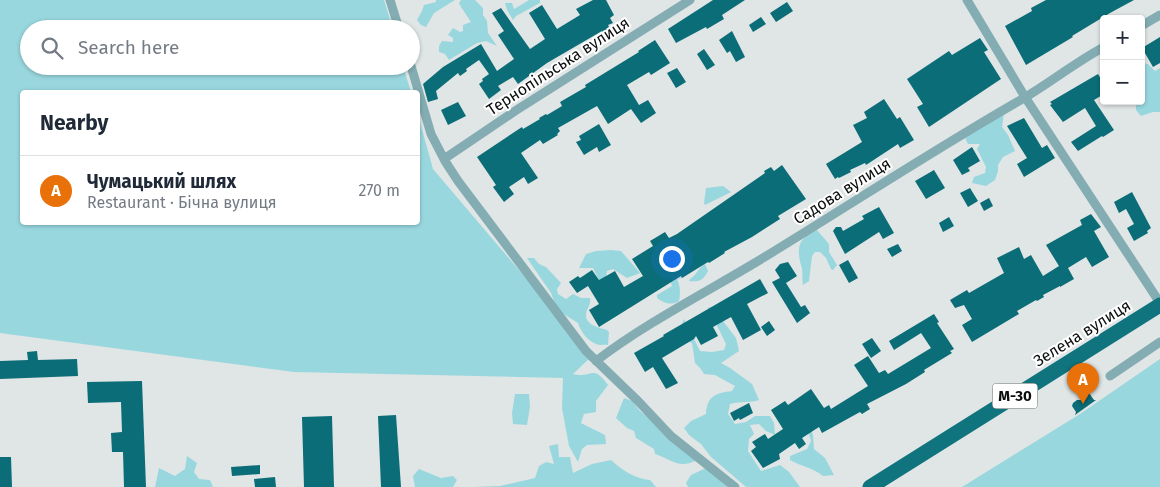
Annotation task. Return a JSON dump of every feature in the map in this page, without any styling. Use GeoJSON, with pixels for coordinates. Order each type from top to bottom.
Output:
{"type":"FeatureCollection","features":[{"type":"Feature","properties":{"kind":"highway","name":"Зелена вулиця"},"geometry":{"type":"LineString","coordinates":[[870,487],[1160,304]]}},
{"type":"Feature","properties":{"kind":"street"},"geometry":{"type":"LineString","coordinates":[[390,0],[396,20]]}},
{"type":"Feature","properties":{"kind":"street","name":"Тернопільська вулиця"},"geometry":{"type":"LineString","coordinates":[[444,159],[515,111],[690,0]]}},
{"type":"Feature","properties":{"kind":"street"},"geometry":{"type":"LineString","coordinates":[[967,0],[1025,97],[1160,304]]}},
{"type":"Feature","properties":{"kind":"street"},"geometry":{"type":"LineString","coordinates":[[1145,24],[1160,15]]}},
{"type":"Feature","properties":{"kind":"street","name":"Садова вулиця"},"geometry":{"type":"LineString","coordinates":[[596,362],[608,352],[677,309],[782,247],[1100,50]]}},
{"type":"Feature","properties":{"kind":"street"},"geometry":{"type":"LineString","coordinates":[[414,75],[418,90]]}},
{"type":"Feature","properties":{"kind":"street"},"geometry":{"type":"LineString","coordinates":[[420,97],[431,134],[458,181],[586,351],[671,436],[734,487]]}},
{"type":"Feature","properties":{"kind":"street"},"geometry":{"type":"LineString","coordinates":[[1110,376],[1160,342]]}},
{"type":"Feature","properties":{"kind":"shaded area"},"geometry":{"type":"Polygon","coordinates":[[[0,0],[384,0],[390,20],[20,20],[20,75],[406,75],[410,90],[20,90],[20,225],[420,225],[420,122],[433,169],[592,356],[573,374],[595,373],[603,378],[608,385],[596,401],[596,412],[584,414],[581,423],[605,435],[606,444],[587,445],[582,449],[578,462],[569,446],[562,408],[563,378],[294,372],[0,333],[0,0]]]}},
{"type":"Feature","properties":{"kind":"shaded area"},"geometry":{"type":"Polygon","coordinates":[[[436,0],[455,0],[434,13],[426,27],[421,25],[420,20],[417,20],[424,5],[436,2],[436,0]]]}},
{"type":"Feature","properties":{"kind":"shaded area"},"geometry":{"type":"Polygon","coordinates":[[[461,0],[475,0],[483,8],[488,33],[497,46],[486,41],[477,43],[449,60],[445,54],[439,52],[439,46],[442,41],[453,42],[453,38],[448,35],[453,28],[460,32],[463,31],[463,25],[471,22],[459,3],[461,0]]]}},
{"type":"Feature","properties":{"kind":"shaded area"},"geometry":{"type":"Polygon","coordinates":[[[529,0],[540,0],[540,3],[516,16],[513,20],[505,3],[512,3],[514,9],[529,0]]]}},
{"type":"Feature","properties":{"kind":"shaded area"},"geometry":{"type":"Polygon","coordinates":[[[1145,64],[1155,71],[1160,68],[1160,112],[1141,116],[1136,110],[1136,105],[1145,105],[1145,64]]]}},
{"type":"Feature","properties":{"kind":"shaded area"},"geometry":{"type":"Polygon","coordinates":[[[1004,113],[1002,127],[1015,151],[1003,157],[998,165],[995,180],[986,186],[972,183],[974,177],[985,173],[986,167],[977,149],[980,144],[968,144],[965,138],[1004,113]]]}},
{"type":"Feature","properties":{"kind":"shaded area"},"geometry":{"type":"Polygon","coordinates":[[[723,186],[731,192],[705,205],[706,188],[723,186]]]}},
{"type":"Feature","properties":{"kind":"shaded area"},"geometry":{"type":"Polygon","coordinates":[[[817,230],[829,244],[829,252],[837,265],[833,270],[831,269],[826,258],[820,252],[815,252],[812,256],[809,281],[803,285],[799,253],[800,243],[806,236],[817,230]]]}},
{"type":"Feature","properties":{"kind":"shaded area"},"geometry":{"type":"Polygon","coordinates":[[[611,250],[621,251],[640,273],[627,278],[613,269],[607,271],[606,278],[600,282],[593,268],[579,268],[586,254],[611,250]]]}},
{"type":"Feature","properties":{"kind":"shaded area"},"geometry":{"type":"Polygon","coordinates":[[[527,258],[534,258],[539,264],[546,267],[561,283],[557,289],[558,294],[566,299],[573,294],[581,298],[590,298],[586,318],[593,325],[609,332],[608,345],[598,345],[590,341],[582,332],[578,323],[562,313],[527,258]]]}},
{"type":"Feature","properties":{"kind":"shaded area"},"geometry":{"type":"Polygon","coordinates":[[[705,264],[708,271],[704,277],[698,281],[689,281],[701,267],[705,264]]]}},
{"type":"Feature","properties":{"kind":"shaded area"},"geometry":{"type":"Polygon","coordinates":[[[675,275],[680,288],[679,301],[670,304],[657,298],[657,295],[672,286],[670,280],[675,275]]]}},
{"type":"Feature","properties":{"kind":"shaded area"},"geometry":{"type":"Polygon","coordinates":[[[708,307],[713,308],[736,338],[739,351],[721,363],[752,384],[759,400],[730,404],[728,414],[735,424],[746,422],[755,416],[770,416],[774,423],[775,435],[766,431],[759,424],[750,425],[754,434],[749,439],[748,451],[761,471],[780,465],[789,472],[800,487],[746,487],[711,457],[701,444],[689,435],[684,428],[691,421],[706,414],[710,399],[717,394],[732,391],[735,386],[715,375],[704,374],[695,363],[692,343],[685,340],[681,327],[684,319],[700,351],[724,350],[726,344],[708,307]]]}},
{"type":"Feature","properties":{"kind":"shaded area"},"geometry":{"type":"Polygon","coordinates":[[[1160,359],[1160,487],[962,487],[1080,414],[1160,359]]]}},
{"type":"Feature","properties":{"kind":"shaded area"},"geometry":{"type":"Polygon","coordinates":[[[515,394],[529,394],[530,407],[527,425],[513,424],[512,413],[515,394]]]}},
{"type":"Feature","properties":{"kind":"shaded area"},"geometry":{"type":"Polygon","coordinates":[[[624,398],[632,401],[640,411],[692,452],[695,461],[679,464],[655,454],[654,449],[636,438],[634,431],[627,428],[616,418],[624,398]]]}},
{"type":"Feature","properties":{"kind":"shaded area"},"geometry":{"type":"Polygon","coordinates":[[[808,420],[813,435],[814,449],[825,458],[834,475],[823,476],[790,460],[790,456],[807,449],[811,441],[807,429],[808,420]]]}},
{"type":"Feature","properties":{"kind":"shaded area"},"geometry":{"type":"Polygon","coordinates":[[[558,444],[559,457],[570,457],[573,473],[592,464],[611,460],[629,473],[639,478],[650,480],[656,487],[473,487],[500,486],[535,478],[539,466],[546,462],[554,464],[549,446],[558,444]]]}},
{"type":"Feature","properties":{"kind":"shaded area"},"geometry":{"type":"Polygon","coordinates":[[[187,456],[197,463],[194,472],[199,479],[210,480],[213,487],[155,487],[159,468],[175,476],[185,469],[187,456]]]}},
{"type":"Feature","properties":{"kind":"shaded area"},"geometry":{"type":"Polygon","coordinates":[[[706,468],[731,487],[688,487],[686,483],[691,475],[706,468]]]}},
{"type":"Feature","properties":{"kind":"shaded area"},"geometry":{"type":"Polygon","coordinates":[[[419,469],[441,478],[453,476],[457,480],[453,487],[415,487],[413,476],[419,469]]]}},
{"type":"Feature","properties":{"kind":"building"},"geometry":{"type":"Polygon","coordinates":[[[593,0],[606,0],[614,15],[610,18],[613,23],[608,25],[614,36],[607,40],[602,31],[547,63],[518,84],[513,77],[498,86],[501,90],[489,99],[479,84],[489,74],[479,60],[466,69],[467,71],[460,76],[458,73],[436,91],[438,99],[428,102],[423,84],[443,67],[481,44],[497,71],[514,59],[498,35],[504,31],[492,13],[501,8],[530,49],[545,39],[529,13],[542,5],[557,29],[580,15],[576,9],[593,0]]]}},
{"type":"Feature","properties":{"kind":"building"},"geometry":{"type":"Polygon","coordinates":[[[713,0],[745,0],[722,15],[724,19],[676,43],[668,29],[713,0]]]}},
{"type":"Feature","properties":{"kind":"building"},"geometry":{"type":"Polygon","coordinates":[[[1046,0],[1134,0],[1107,15],[1100,15],[1100,19],[1026,65],[1005,26],[1032,11],[1031,8],[1046,0]]]}},
{"type":"Feature","properties":{"kind":"building"},"geometry":{"type":"Polygon","coordinates":[[[787,2],[793,11],[776,22],[770,13],[787,2]]]}},
{"type":"Feature","properties":{"kind":"building"},"geometry":{"type":"Polygon","coordinates":[[[761,17],[766,24],[753,32],[749,25],[761,17]]]}},
{"type":"Feature","properties":{"kind":"building"},"geometry":{"type":"Polygon","coordinates":[[[732,31],[745,57],[736,62],[730,51],[727,53],[719,40],[732,31]]]}},
{"type":"Feature","properties":{"kind":"building"},"geometry":{"type":"Polygon","coordinates":[[[1160,37],[1160,63],[1153,67],[1145,53],[1145,46],[1160,37]]]}},
{"type":"Feature","properties":{"kind":"building"},"geometry":{"type":"Polygon","coordinates":[[[980,38],[988,50],[984,52],[1001,79],[929,127],[917,107],[923,104],[907,79],[949,51],[952,55],[980,38]]]}},
{"type":"Feature","properties":{"kind":"building"},"geometry":{"type":"Polygon","coordinates":[[[655,40],[670,63],[651,75],[649,72],[627,85],[639,105],[648,100],[656,113],[641,123],[631,109],[608,124],[597,106],[558,128],[560,131],[558,135],[543,144],[540,140],[521,153],[538,178],[528,184],[524,177],[509,187],[514,194],[504,202],[493,187],[496,185],[477,157],[522,127],[523,129],[562,106],[560,102],[586,87],[585,85],[655,40]]]}},
{"type":"Feature","properties":{"kind":"building"},"geometry":{"type":"Polygon","coordinates":[[[704,49],[715,65],[707,70],[697,54],[704,49]]]}},
{"type":"Feature","properties":{"kind":"building"},"geometry":{"type":"Polygon","coordinates":[[[677,68],[686,82],[676,88],[667,73],[677,68]]]}},
{"type":"Feature","properties":{"kind":"building"},"geometry":{"type":"Polygon","coordinates":[[[1098,74],[1100,77],[1100,96],[1094,100],[1114,130],[1078,151],[1071,142],[1096,126],[1085,108],[1063,122],[1050,105],[1052,104],[1050,102],[1098,74]]]}},
{"type":"Feature","properties":{"kind":"building"},"geometry":{"type":"Polygon","coordinates":[[[884,99],[897,119],[900,117],[914,140],[900,148],[898,144],[866,165],[865,163],[835,179],[826,164],[862,142],[853,125],[867,118],[864,112],[884,99]]]}},
{"type":"Feature","properties":{"kind":"building"},"geometry":{"type":"Polygon","coordinates":[[[458,102],[466,116],[448,125],[441,110],[458,102]]]}},
{"type":"Feature","properties":{"kind":"building"},"geometry":{"type":"Polygon","coordinates":[[[1024,118],[1042,148],[1047,145],[1055,158],[1024,177],[1017,164],[1027,158],[1007,126],[1024,118]]]}},
{"type":"Feature","properties":{"kind":"building"},"geometry":{"type":"Polygon","coordinates":[[[599,124],[611,145],[599,152],[597,147],[584,155],[576,142],[581,140],[579,136],[599,124]]]}},
{"type":"Feature","properties":{"kind":"building"},"geometry":{"type":"Polygon","coordinates":[[[972,147],[980,161],[968,168],[970,171],[962,175],[953,160],[972,147]]]}},
{"type":"Feature","properties":{"kind":"building"},"geometry":{"type":"Polygon","coordinates":[[[782,165],[806,199],[778,216],[780,219],[752,237],[682,278],[681,276],[599,327],[589,310],[599,304],[588,286],[577,293],[569,282],[578,276],[580,278],[592,270],[599,280],[615,271],[624,287],[643,276],[632,259],[653,246],[650,241],[665,232],[669,238],[677,234],[765,173],[764,171],[771,167],[774,171],[782,165]]]}},
{"type":"Feature","properties":{"kind":"building"},"geometry":{"type":"Polygon","coordinates":[[[934,170],[945,188],[926,199],[915,181],[934,170]]]}},
{"type":"Feature","properties":{"kind":"building"},"geometry":{"type":"Polygon","coordinates":[[[970,188],[978,201],[968,207],[960,193],[970,188]]]}},
{"type":"Feature","properties":{"kind":"building"},"geometry":{"type":"Polygon","coordinates":[[[1132,192],[1151,228],[1147,231],[1148,233],[1134,241],[1127,228],[1134,224],[1126,209],[1119,213],[1114,202],[1132,192]]]}},
{"type":"Feature","properties":{"kind":"building"},"geometry":{"type":"Polygon","coordinates":[[[989,198],[993,206],[984,211],[980,203],[989,198]]]}},
{"type":"Feature","properties":{"kind":"building"},"geometry":{"type":"Polygon","coordinates":[[[879,207],[894,233],[883,239],[879,232],[845,254],[833,231],[836,227],[841,227],[843,231],[864,219],[862,216],[879,207]]]}},
{"type":"Feature","properties":{"kind":"building"},"geometry":{"type":"Polygon","coordinates":[[[1091,214],[1101,227],[1094,231],[1109,257],[1092,267],[1086,257],[1068,268],[1074,279],[1017,311],[1019,314],[972,342],[962,325],[972,319],[964,305],[955,308],[950,300],[967,290],[969,293],[1004,273],[997,258],[1019,247],[1024,259],[1031,255],[1043,276],[1059,266],[1046,245],[1082,225],[1080,220],[1091,214]]]}},
{"type":"Feature","properties":{"kind":"building"},"geometry":{"type":"Polygon","coordinates":[[[949,217],[954,226],[943,232],[939,223],[949,217]]]}},
{"type":"Feature","properties":{"kind":"building"},"geometry":{"type":"Polygon","coordinates":[[[898,244],[902,251],[892,257],[887,249],[898,244]]]}},
{"type":"Feature","properties":{"kind":"building"},"geometry":{"type":"Polygon","coordinates":[[[848,260],[858,278],[849,283],[839,265],[848,260]]]}},
{"type":"Feature","properties":{"kind":"building"},"geometry":{"type":"Polygon","coordinates":[[[788,262],[797,276],[786,283],[801,307],[805,305],[810,313],[797,323],[772,282],[780,278],[775,270],[780,264],[788,262]]]}},
{"type":"Feature","properties":{"kind":"building"},"geometry":{"type":"Polygon","coordinates":[[[760,279],[768,293],[747,304],[761,330],[743,340],[731,317],[713,327],[718,336],[701,345],[696,336],[662,358],[678,383],[666,389],[653,367],[645,372],[634,353],[760,279]]]}},
{"type":"Feature","properties":{"kind":"building"},"geometry":{"type":"Polygon","coordinates":[[[934,314],[939,322],[937,323],[954,349],[950,351],[952,353],[924,370],[925,372],[906,384],[867,404],[870,409],[862,414],[860,412],[822,433],[819,427],[802,438],[806,444],[799,449],[795,443],[779,454],[780,459],[763,468],[751,451],[756,447],[752,442],[765,434],[768,439],[783,429],[771,410],[785,401],[788,405],[811,389],[824,408],[829,405],[831,409],[868,386],[854,365],[868,356],[879,373],[885,370],[888,374],[931,348],[921,333],[894,350],[889,341],[934,314]]]}},
{"type":"Feature","properties":{"kind":"building"},"geometry":{"type":"Polygon","coordinates":[[[769,321],[775,330],[767,336],[761,327],[769,321]]]}},
{"type":"Feature","properties":{"kind":"building"},"geometry":{"type":"Polygon","coordinates":[[[872,338],[881,351],[871,358],[862,344],[872,338]]]}},
{"type":"Feature","properties":{"kind":"building"},"geometry":{"type":"Polygon","coordinates":[[[37,351],[38,360],[77,359],[78,376],[0,379],[0,361],[28,360],[27,352],[37,351]]]}},
{"type":"Feature","properties":{"kind":"building"},"geometry":{"type":"Polygon","coordinates":[[[142,381],[146,487],[124,487],[123,452],[112,452],[111,433],[122,432],[121,402],[88,403],[87,382],[142,381]]]}},
{"type":"Feature","properties":{"kind":"building"},"geometry":{"type":"Polygon","coordinates":[[[1089,393],[1096,400],[1075,415],[1073,403],[1081,400],[1084,395],[1089,393]]]}},
{"type":"Feature","properties":{"kind":"building"},"geometry":{"type":"Polygon","coordinates":[[[749,403],[753,413],[734,421],[730,413],[749,403]]]}},
{"type":"Feature","properties":{"kind":"building"},"geometry":{"type":"Polygon","coordinates":[[[396,415],[401,487],[381,487],[378,416],[396,415]]]}},
{"type":"Feature","properties":{"kind":"building"},"geometry":{"type":"Polygon","coordinates":[[[332,416],[334,487],[304,487],[302,417],[332,416]]]}},
{"type":"Feature","properties":{"kind":"building"},"geometry":{"type":"Polygon","coordinates":[[[0,457],[11,457],[12,487],[0,487],[0,457]]]}},
{"type":"Feature","properties":{"kind":"building"},"geometry":{"type":"Polygon","coordinates":[[[260,465],[260,474],[232,476],[231,467],[260,465]]]}},
{"type":"Feature","properties":{"kind":"building"},"geometry":{"type":"Polygon","coordinates":[[[275,477],[276,487],[255,487],[254,479],[275,477]]]}},
{"type":"Feature","properties":{"kind":"place","name":"Чумацький шлях"},"geometry":{"type":"Point","coordinates":[1083,404]}}]}
